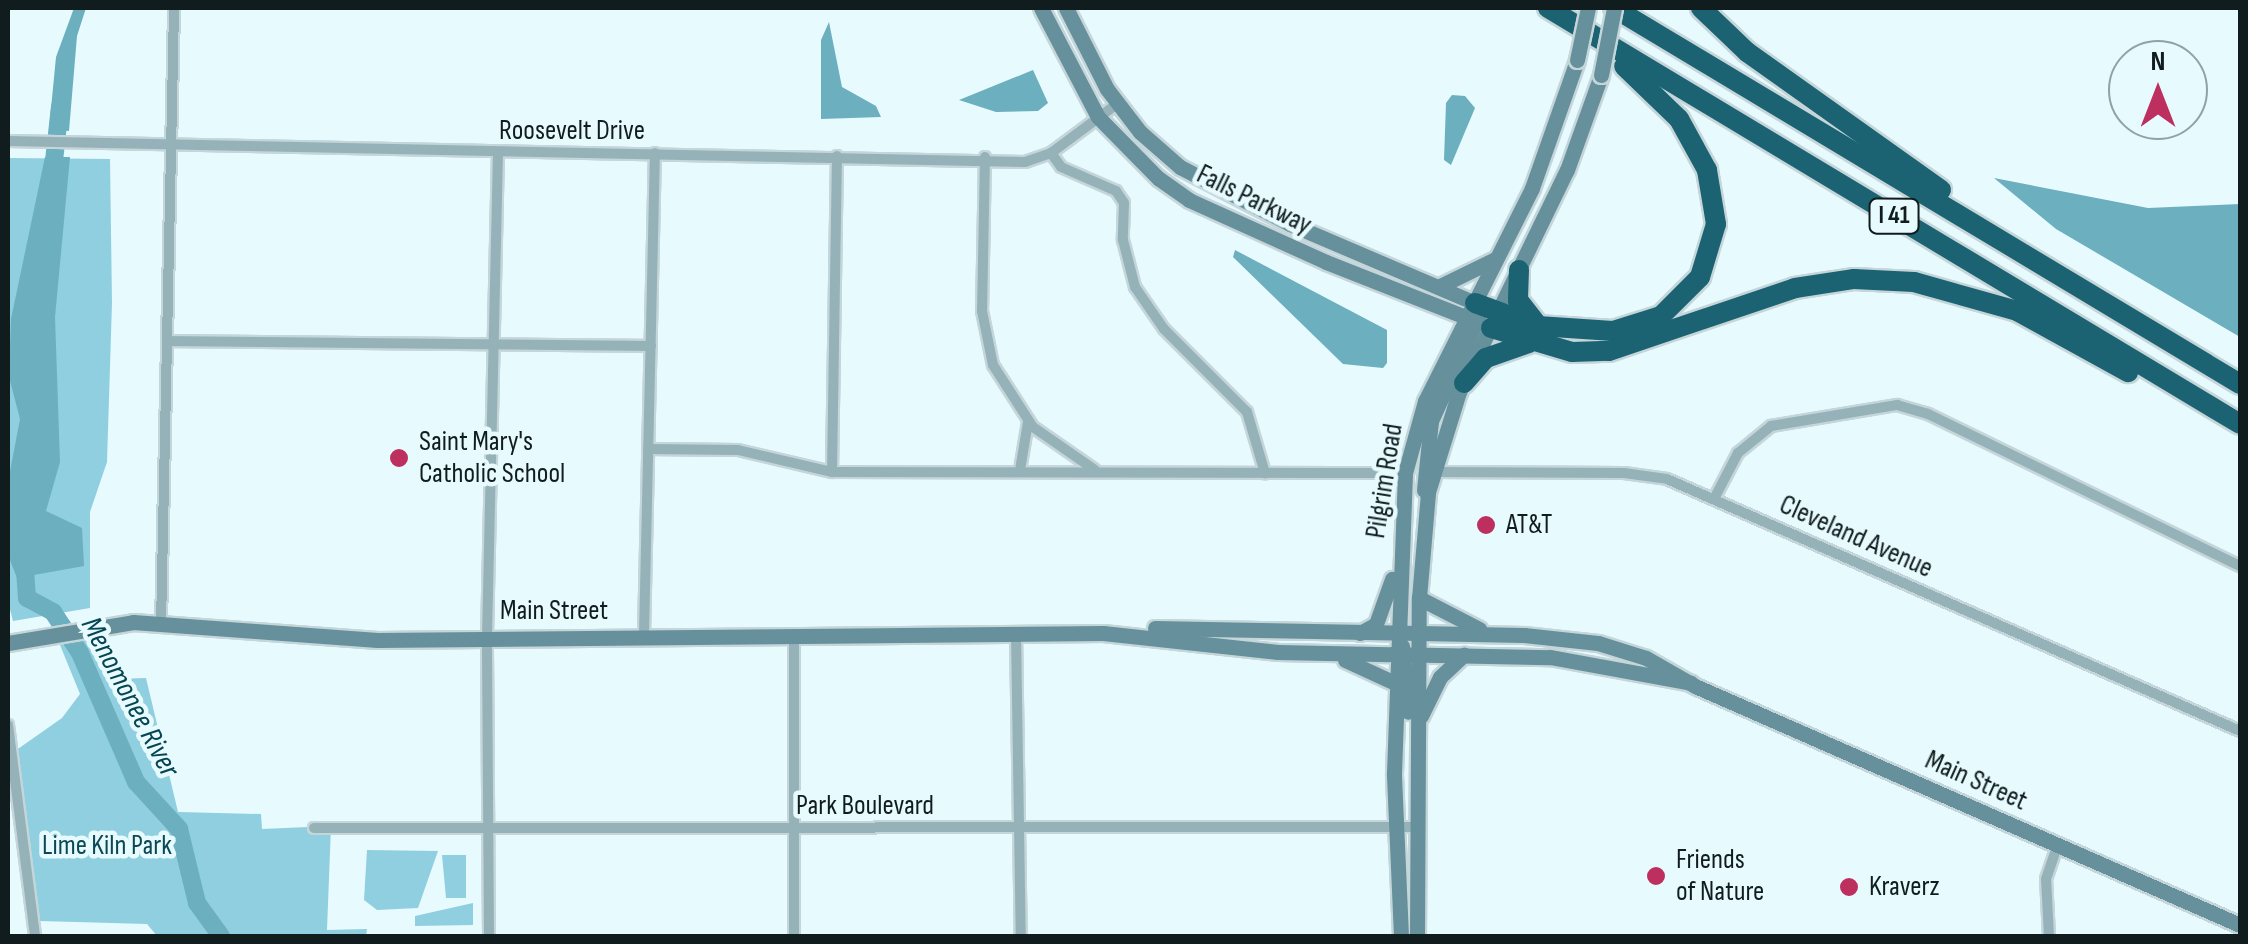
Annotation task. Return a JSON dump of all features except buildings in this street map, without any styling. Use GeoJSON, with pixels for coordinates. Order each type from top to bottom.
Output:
{"type":"FeatureCollection","features":[{"type":"Feature","properties":{"kind":"highway"},"geometry":{"type":"LineString","coordinates":[[1464,383],[1486,358],[1534,335],[1614,331],[1661,316],[1703,270],[1716,217],[1698,149],[1664,101],[1617,61],[1528,8]]}},
{"type":"Feature","properties":{"kind":"highway","name":"I 41"},"geometry":{"type":"LineString","coordinates":[[1548,8],[2240,424]]}},
{"type":"Feature","properties":{"kind":"highway","name":"I 41"},"geometry":{"type":"LineString","coordinates":[[1614,8],[2240,384]]}},
{"type":"Feature","properties":{"kind":"highway"},"geometry":{"type":"LineString","coordinates":[[1629,8],[1781,108]]}},
{"type":"Feature","properties":{"kind":"highway"},"geometry":{"type":"LineString","coordinates":[[1701,8],[1742,48],[1986,224],[1995,236]]}},
{"type":"Feature","properties":{"kind":"highway"},"geometry":{"type":"LineString","coordinates":[[1519,270],[1518,300],[1534,335]]}},
{"type":"Feature","properties":{"kind":"highway"},"geometry":{"type":"LineString","coordinates":[[1483,317],[1572,352],[1626,349],[1782,291],[1854,279],[1914,282],[2018,311],[2240,435]]}},
{"type":"Feature","properties":{"kind":"main road","name":"Falls Parkway"},"geometry":{"type":"LineString","coordinates":[[1041,8],[1098,117],[1142,164],[1189,200],[1430,304],[1483,317]]}},
{"type":"Feature","properties":{"kind":"main road","name":"Falls Parkway"},"geometry":{"type":"LineString","coordinates":[[1066,8],[1117,104],[1160,152],[1200,178],[1438,286],[1483,317]]}},
{"type":"Feature","properties":{"kind":"main road","name":"Pilgrim Road"},"geometry":{"type":"LineString","coordinates":[[1400,936],[1394,683],[1419,633],[1425,510],[1498,257],[1555,135],[1588,8]]}},
{"type":"Feature","properties":{"kind":"main road","name":"Pilgrim Road"},"geometry":{"type":"LineString","coordinates":[[1417,936],[1417,725],[1407,655],[1396,634],[1405,474],[1444,362],[1519,270],[1577,146],[1601,75],[1614,8]]}},
{"type":"Feature","properties":{"kind":"main road"},"geometry":{"type":"LineString","coordinates":[[1438,286],[1498,257]]}},
{"type":"Feature","properties":{"kind":"main road"},"geometry":{"type":"LineString","coordinates":[[1430,304],[1449,334],[1444,362]]}},
{"type":"Feature","properties":{"kind":"main road"},"geometry":{"type":"LineString","coordinates":[[1425,510],[1422,464],[1431,421],[1483,317]]}},
{"type":"Feature","properties":{"kind":"main road"},"geometry":{"type":"LineString","coordinates":[[1359,633],[1376,624],[1398,561]]}},
{"type":"Feature","properties":{"kind":"main road"},"geometry":{"type":"LineString","coordinates":[[1419,598],[1443,616],[1497,634]]}},
{"type":"Feature","properties":{"kind":"main road","name":"Main Street"},"geometry":{"type":"LineString","coordinates":[[8,642],[85,627],[161,625],[336,640],[644,635],[1419,633],[1497,634],[1602,644],[1646,658],[1692,683],[2240,924]]}},
{"type":"Feature","properties":{"kind":"main road","name":"Main Street"},"geometry":{"type":"LineString","coordinates":[[1103,633],[1316,653],[1464,655],[1600,663],[1692,683]]}},
{"type":"Feature","properties":{"kind":"main road"},"geometry":{"type":"LineString","coordinates":[[1600,663],[1602,644]]}},
{"type":"Feature","properties":{"kind":"main road"},"geometry":{"type":"LineString","coordinates":[[1316,653],[1377,670],[1394,683]]}},
{"type":"Feature","properties":{"kind":"main road"},"geometry":{"type":"LineString","coordinates":[[1407,655],[1409,739],[1416,762]]}},
{"type":"Feature","properties":{"kind":"main road"},"geometry":{"type":"LineString","coordinates":[[1417,725],[1440,676],[1464,655]]}},
{"type":"Feature","properties":{"kind":"street"},"geometry":{"type":"LineString","coordinates":[[161,625],[174,8]]}},
{"type":"Feature","properties":{"kind":"street"},"geometry":{"type":"LineString","coordinates":[[1117,104],[1051,153],[1061,166],[1116,191],[1124,202],[1123,240],[1135,286],[1154,318],[1247,412],[1265,473]]}},
{"type":"Feature","properties":{"kind":"street","name":"Roosevelt Drive"},"geometry":{"type":"LineString","coordinates":[[8,141],[498,154],[985,157],[1025,162],[1051,153]]}},
{"type":"Feature","properties":{"kind":"street"},"geometry":{"type":"LineString","coordinates":[[644,635],[655,153]]}},
{"type":"Feature","properties":{"kind":"street"},"geometry":{"type":"LineString","coordinates":[[489,936],[487,637],[498,154]]}},
{"type":"Feature","properties":{"kind":"street"},"geometry":{"type":"LineString","coordinates":[[832,472],[837,156]]}},
{"type":"Feature","properties":{"kind":"street"},"geometry":{"type":"LineString","coordinates":[[985,157],[984,334],[1002,385],[1028,422],[1098,471]]}},
{"type":"Feature","properties":{"kind":"street"},"geometry":{"type":"LineString","coordinates":[[168,341],[651,346]]}},
{"type":"Feature","properties":{"kind":"street"},"geometry":{"type":"LineString","coordinates":[[1715,497],[1738,454],[1771,426],[1897,405],[1928,414],[2240,566]]}},
{"type":"Feature","properties":{"kind":"street"},"geometry":{"type":"LineString","coordinates":[[1020,470],[1028,422]]}},
{"type":"Feature","properties":{"kind":"street"},"geometry":{"type":"LineString","coordinates":[[648,449],[738,450],[832,472],[1405,474]]}},
{"type":"Feature","properties":{"kind":"street","name":"Cleveland Avenue"},"geometry":{"type":"LineString","coordinates":[[1433,472],[1624,472],[1715,497],[2240,731]]}},
{"type":"Feature","properties":{"kind":"street"},"geometry":{"type":"LineString","coordinates":[[1016,634],[1022,936]]}},
{"type":"Feature","properties":{"kind":"street"},"geometry":{"type":"LineString","coordinates":[[794,635],[794,936]]}},
{"type":"Feature","properties":{"kind":"street"},"geometry":{"type":"LineString","coordinates":[[8,725],[34,936]]}},
{"type":"Feature","properties":{"kind":"street","name":"Park Boulevard"},"geometry":{"type":"LineString","coordinates":[[314,828],[1416,827]]}},
{"type":"Feature","properties":{"kind":"street"},"geometry":{"type":"LineString","coordinates":[[2049,936],[2046,879],[2058,845]]}},
{"type":"Feature","properties":{"kind":"green space"},"geometry":{"type":"Polygon","coordinates":[[[8,158],[110,159],[112,303],[107,462],[90,512],[90,608],[13,621],[8,602],[8,158]]]}},
{"type":"Feature","properties":{"kind":"green space","name":"Lime Kiln Park"},"geometry":{"type":"Polygon","coordinates":[[[90,638],[112,679],[146,678],[178,812],[261,814],[262,829],[331,826],[327,930],[367,929],[366,936],[157,936],[147,924],[40,921],[15,751],[62,718],[80,694],[60,645],[90,638]]]}},
{"type":"Feature","properties":{"kind":"green space"},"geometry":{"type":"Polygon","coordinates":[[[367,850],[438,851],[418,908],[377,910],[364,900],[367,850]]]}},
{"type":"Feature","properties":{"kind":"green space"},"geometry":{"type":"Polygon","coordinates":[[[442,855],[466,855],[466,898],[446,898],[442,855]]]}},
{"type":"Feature","properties":{"kind":"green space"},"geometry":{"type":"Polygon","coordinates":[[[473,903],[473,925],[415,926],[415,916],[473,903]]]}},
{"type":"Feature","properties":{"kind":"shaded area"},"geometry":{"type":"Polygon","coordinates":[[[74,8],[86,8],[77,36],[69,131],[49,129],[56,57],[74,8]]]}},
{"type":"Feature","properties":{"kind":"shaded area"},"geometry":{"type":"Polygon","coordinates":[[[829,22],[842,87],[876,106],[881,117],[821,119],[821,40],[829,22]]]}},
{"type":"Feature","properties":{"kind":"shaded area"},"geometry":{"type":"Polygon","coordinates":[[[1033,70],[1048,103],[1038,111],[996,112],[959,100],[1033,70]]]}},
{"type":"Feature","properties":{"kind":"shaded area"},"geometry":{"type":"Polygon","coordinates":[[[1452,95],[1465,96],[1475,108],[1451,165],[1444,160],[1446,103],[1452,95]]]}},
{"type":"Feature","properties":{"kind":"shaded area"},"geometry":{"type":"Polygon","coordinates":[[[45,157],[70,157],[55,317],[60,462],[46,511],[82,528],[84,566],[17,578],[8,555],[8,482],[20,419],[9,377],[11,319],[45,157]]]}},
{"type":"Feature","properties":{"kind":"shaded area"},"geometry":{"type":"Polygon","coordinates":[[[1994,178],[2148,208],[2240,204],[2240,337],[2056,229],[1994,178]]]}},
{"type":"Feature","properties":{"kind":"shaded area"},"geometry":{"type":"Polygon","coordinates":[[[1235,250],[1387,330],[1387,363],[1383,368],[1343,364],[1233,257],[1235,250]]]}},
{"type":"Feature","properties":{"kind":"waterway","name":"Menomonee River"},"geometry":{"type":"LineString","coordinates":[[52,179],[60,106]]}},
{"type":"Feature","properties":{"kind":"waterway","name":"Menomonee River"},"geometry":{"type":"LineString","coordinates":[[24,556],[27,598],[53,612],[80,653],[136,782],[179,829],[197,903],[221,936]]}},
{"type":"Feature","properties":{"kind":"place","name":"Saint Mary's Catholic School"},"geometry":{"type":"Point","coordinates":[399,458]}},
{"type":"Feature","properties":{"kind":"place","name":"AT&T"},"geometry":{"type":"Point","coordinates":[1486,525]}},
{"type":"Feature","properties":{"kind":"place","name":"Friends of Nature"},"geometry":{"type":"Point","coordinates":[1656,876]}},
{"type":"Feature","properties":{"kind":"place","name":"Kraverz"},"geometry":{"type":"Point","coordinates":[1849,887]}}]}
